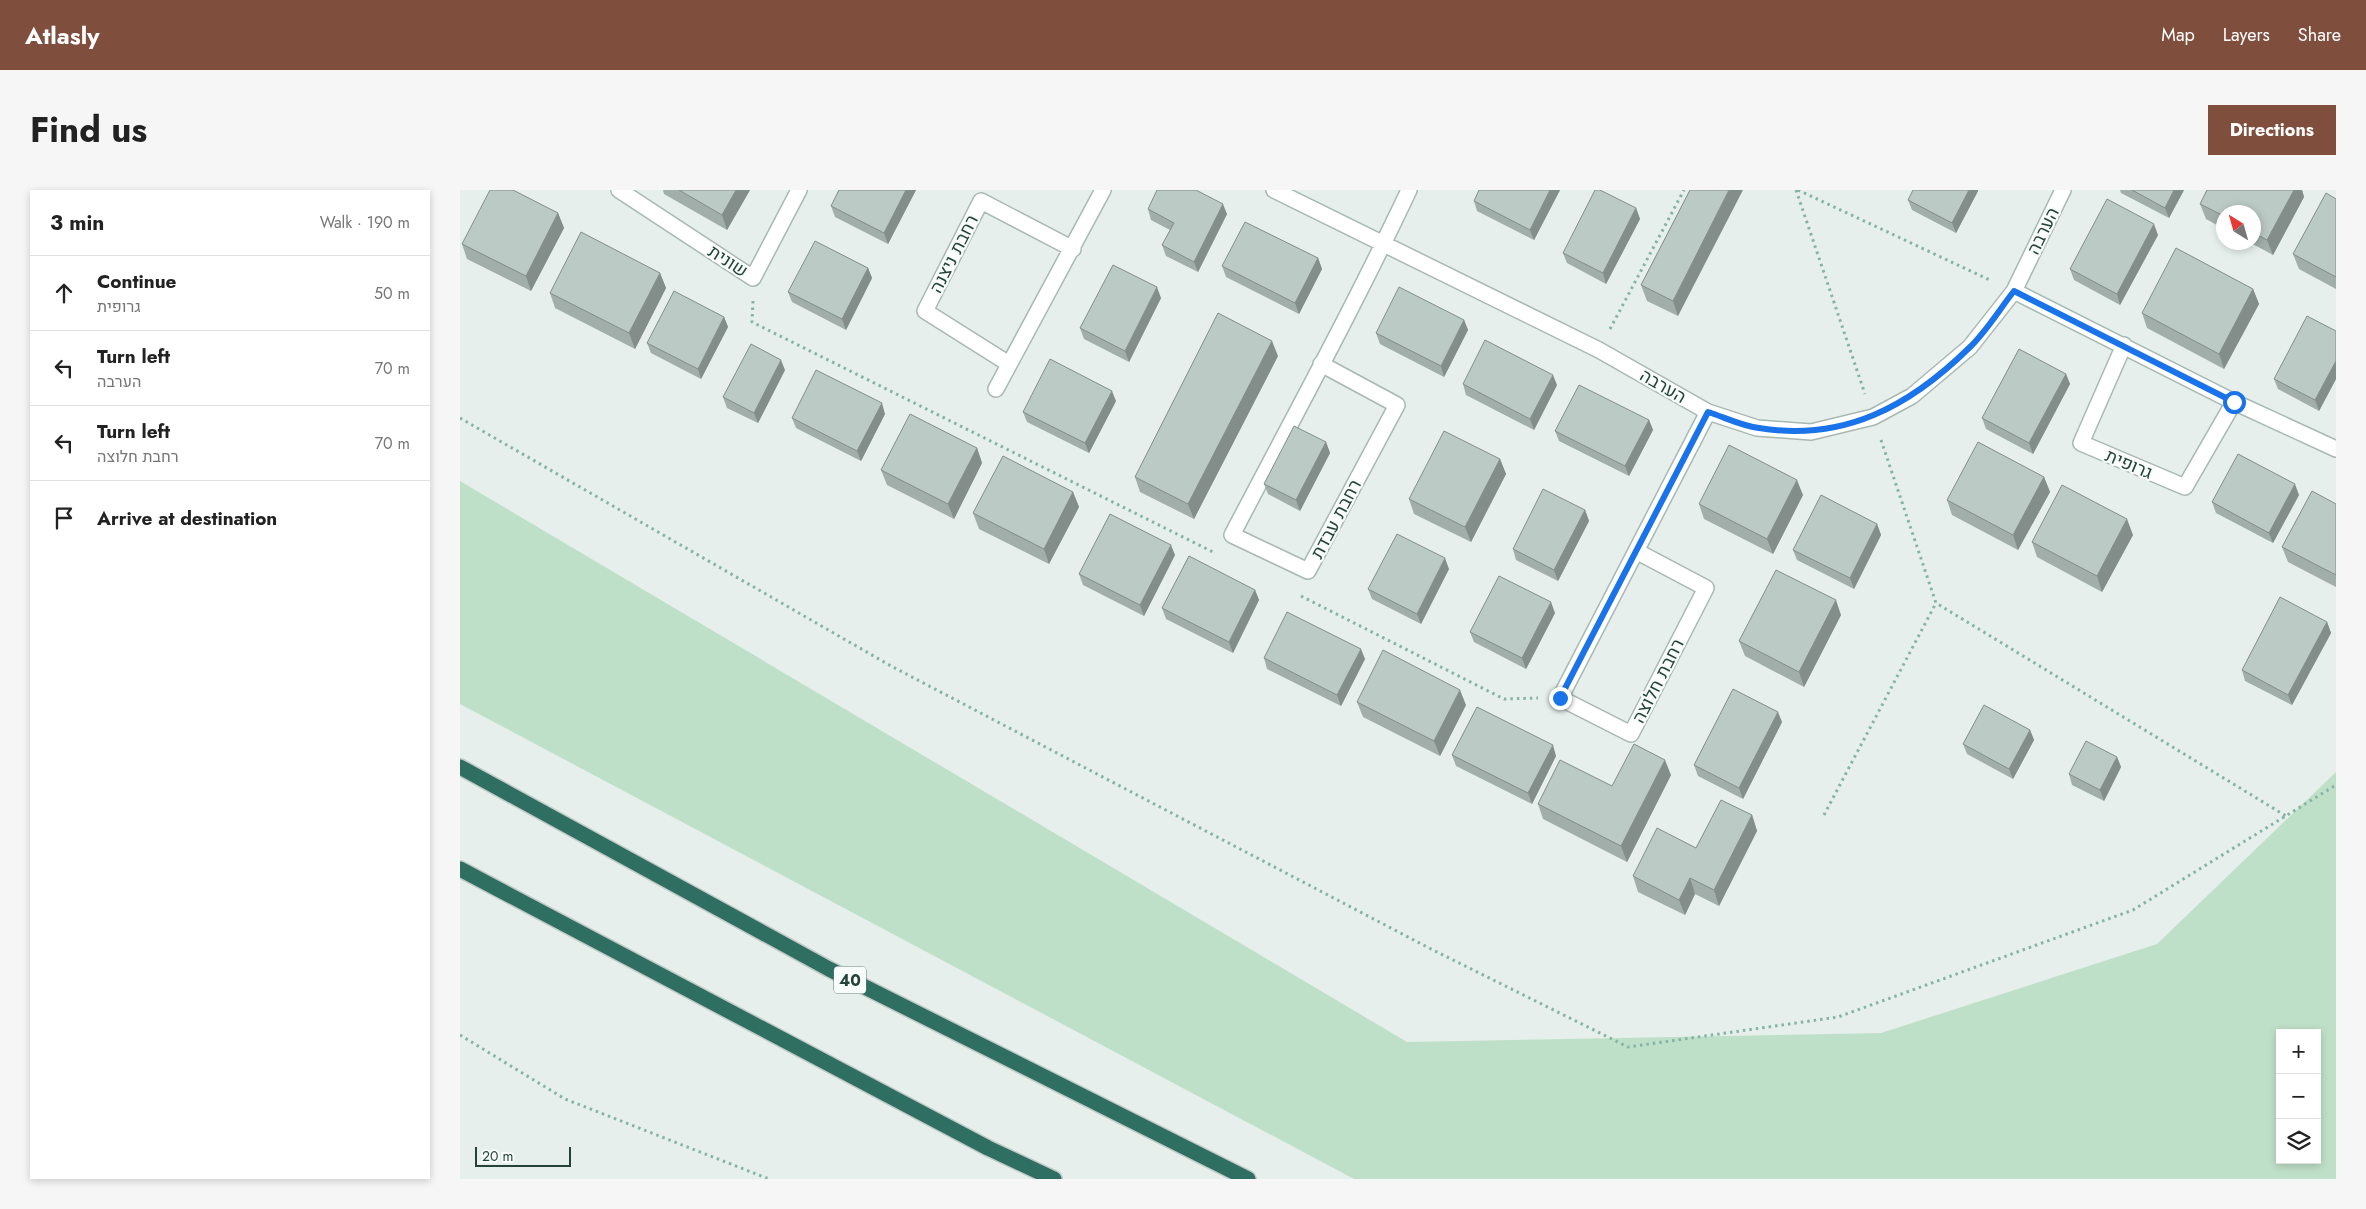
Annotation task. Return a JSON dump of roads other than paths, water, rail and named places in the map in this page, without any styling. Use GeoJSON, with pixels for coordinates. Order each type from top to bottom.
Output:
{"type":"FeatureCollection","features":[{"type":"Feature","properties":{"kind":"highway","name":"40"},"geometry":{"type":"LineString","coordinates":[[460,767],[829,969],[1248,1179]]}},
{"type":"Feature","properties":{"kind":"highway"},"geometry":{"type":"LineString","coordinates":[[460,869],[988,1148],[1054,1179]]}},
{"type":"Feature","properties":{"kind":"street","name":"שונית"},"geometry":{"type":"LineString","coordinates":[[619,190],[753,278],[798,190]]}},
{"type":"Feature","properties":{"kind":"street"},"geometry":{"type":"LineString","coordinates":[[996,388],[1073,249],[1103,190]]}},
{"type":"Feature","properties":{"kind":"street","name":"הערבה"},"geometry":{"type":"LineString","coordinates":[[1274,190],[1599,350],[1708,412],[1757,428],[1811,432],[1873,417],[1912,396],[1970,347],[2014,291],[2063,190]]}},
{"type":"Feature","properties":{"kind":"street","name":"רחבת עבדת"},"geometry":{"type":"LineString","coordinates":[[1320,364],[1397,405],[1308,571],[1232,535],[1320,364],[1383,244],[1409,190]]}},
{"type":"Feature","properties":{"kind":"street","name":"רחבת ניצנה"},"geometry":{"type":"LineString","coordinates":[[1009,364],[925,311],[981,201],[1073,249]]}},
{"type":"Feature","properties":{"kind":"street"},"geometry":{"type":"LineString","coordinates":[[2014,291],[2234,402],[2336,449]]}},
{"type":"Feature","properties":{"kind":"street","name":"גרופית"},"geometry":{"type":"LineString","coordinates":[[2124,345],[2081,443],[2185,487],[2234,402]]}},
{"type":"Feature","properties":{"kind":"street"},"geometry":{"type":"LineString","coordinates":[[1636,551],[1708,412]]}},
{"type":"Feature","properties":{"kind":"street","name":"רחבת חלוצה"},"geometry":{"type":"LineString","coordinates":[[1636,551],[1706,588],[1631,734],[1560,698],[1636,551]]}}]}
